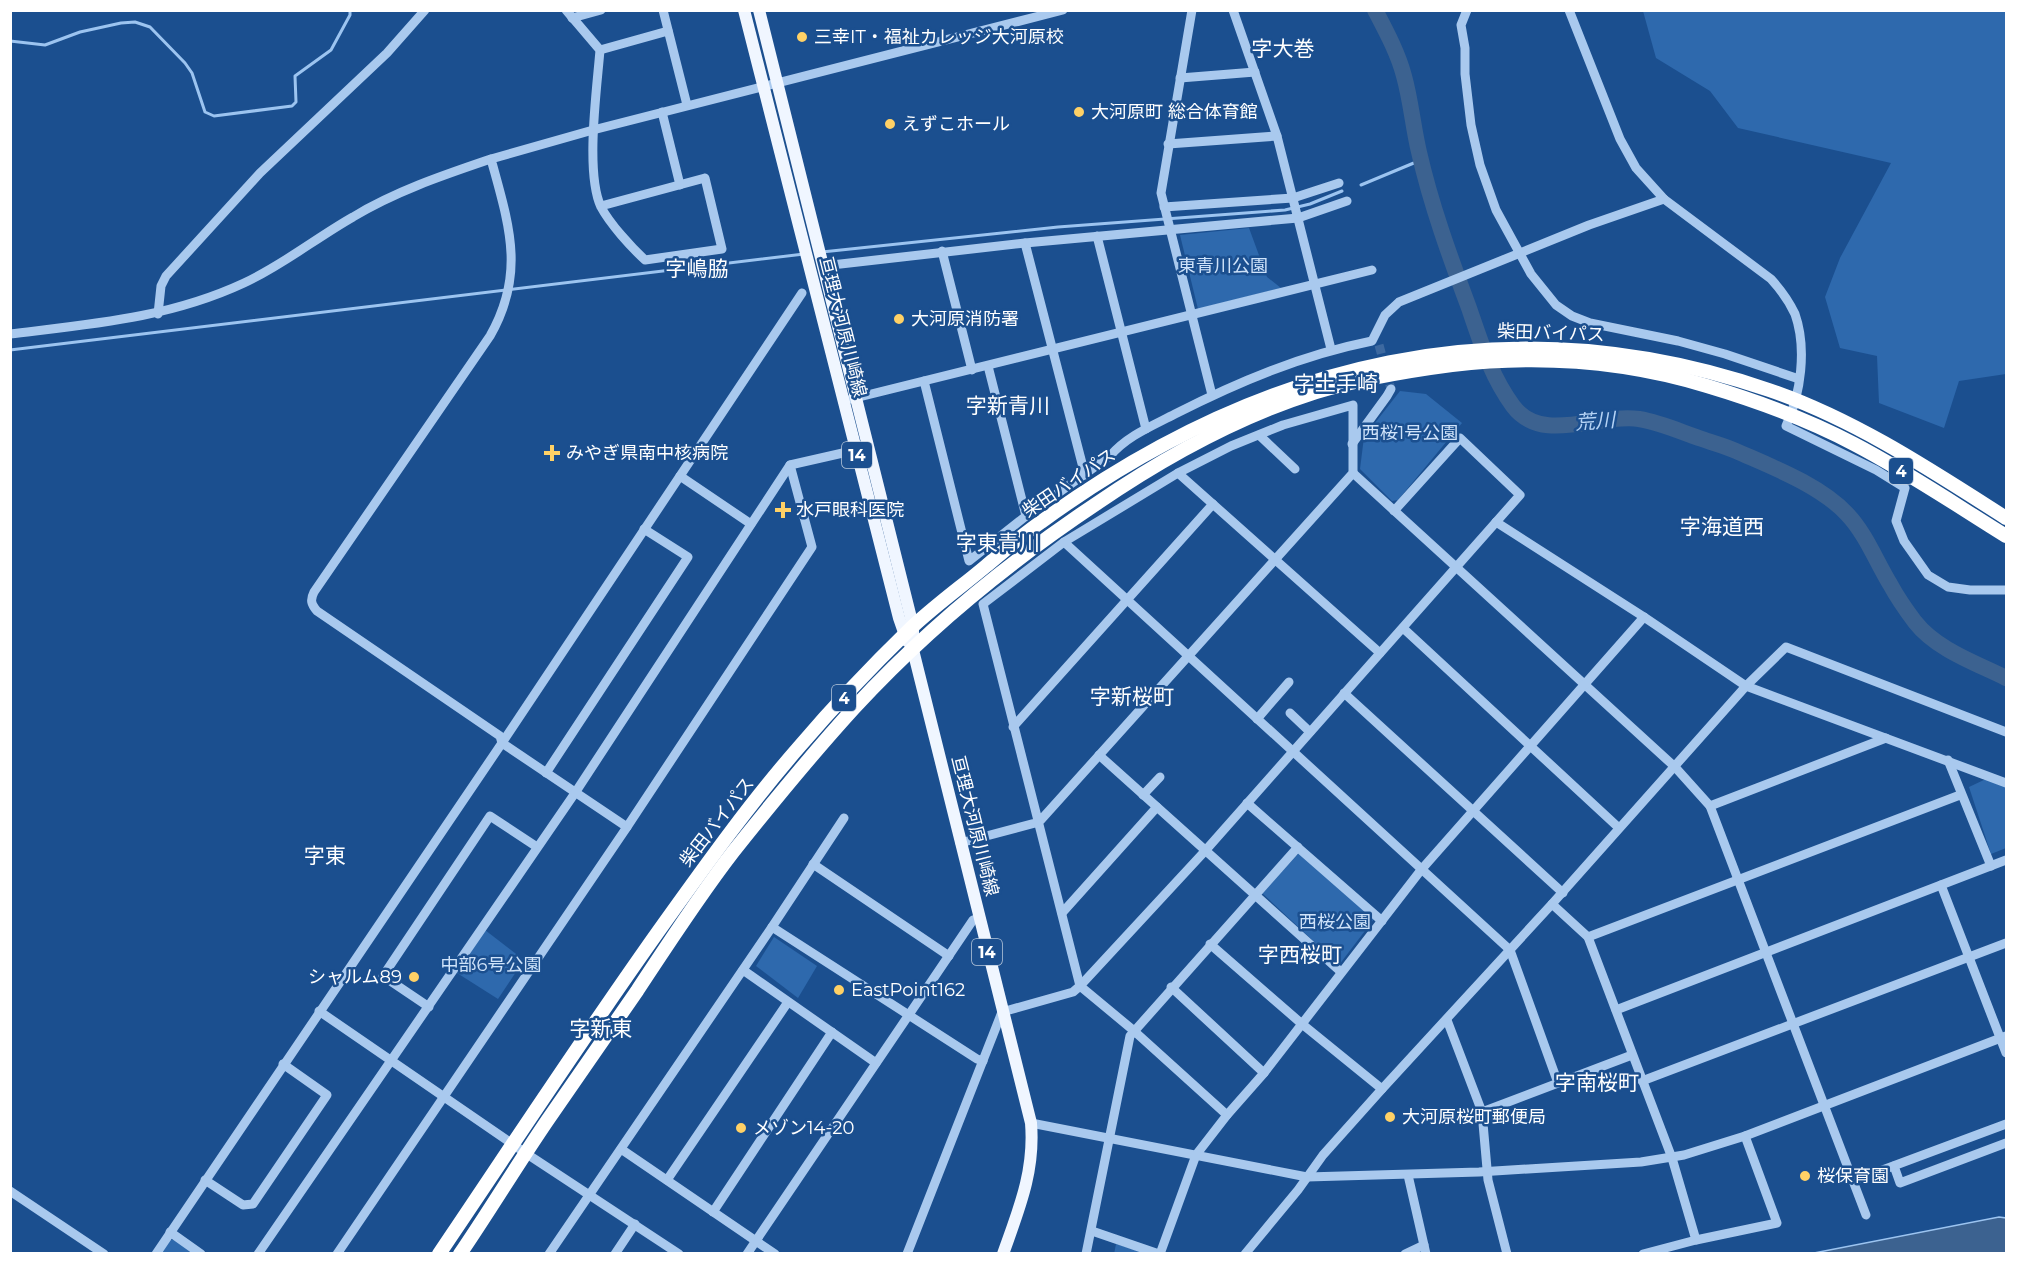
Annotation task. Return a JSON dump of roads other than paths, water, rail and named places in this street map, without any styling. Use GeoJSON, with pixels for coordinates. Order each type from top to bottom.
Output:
{"type":"FeatureCollection","features":[{"type":"Feature","properties":{"kind":"highway","name":"柴田バイパス"},"geometry":{"type":"LineString","coordinates":[[439,1254],[625,978],[734,828],[798,747],[908,631],[1040,522],[1131,462],[1191,430],[1245,405],[1305,382],[1359,367],[1426,355],[1478,349],[1530,347],[1588,350],[1624,354],[1716,372],[1795,399],[1871,435],[2007,518]]}},
{"type":"Feature","properties":{"kind":"highway","name":"柴田バイパス"},"geometry":{"type":"LineString","coordinates":[[460,1254],[731,855],[854,708],[934,629],[1038,544],[1130,480],[1231,426],[1276,406],[1314,393],[1363,379],[1433,367],[1496,361],[1606,365],[1650,372],[1708,386],[1791,414],[1857,445],[2007,536]]}},
{"type":"Feature","properties":{"kind":"main road","name":"亘理大河原川崎線"},"geometry":{"type":"LineString","coordinates":[[744,10],[843,401],[913,650],[1031,1123],[1032,1159],[1017,1216],[1003,1254]]}},
{"type":"Feature","properties":{"kind":"main road","name":"亘理大河原川崎線"},"geometry":{"type":"LineString","coordinates":[[759,10],[856,398],[908,631]]}},
{"type":"Feature","properties":{"kind":"street"},"geometry":{"type":"LineString","coordinates":[[158,314],[161,286],[166,276],[260,173],[387,53],[424,10]]}},
{"type":"Feature","properties":{"kind":"street"},"geometry":{"type":"LineString","coordinates":[[569,14],[601,10]]}},
{"type":"Feature","properties":{"kind":"street"},"geometry":{"type":"LineString","coordinates":[[663,10],[687,105]]}},
{"type":"Feature","properties":{"kind":"street"},"geometry":{"type":"LineString","coordinates":[[10,334],[158,314],[195,303],[245,283],[292,256],[353,216],[389,197],[491,159],[1032,15],[1063,10]]}},
{"type":"Feature","properties":{"kind":"street"},"geometry":{"type":"LineString","coordinates":[[1192,10],[1161,194],[1212,396]]}},
{"type":"Feature","properties":{"kind":"street"},"geometry":{"type":"LineString","coordinates":[[1233,10],[1277,136],[1331,349]]}},
{"type":"Feature","properties":{"kind":"street"},"geometry":{"type":"LineString","coordinates":[[1467,10],[1461,25],[1465,48],[1465,74],[1471,125],[1480,165],[1496,210],[1531,274],[1556,306],[1590,323],[1688,343],[1799,379]]}},
{"type":"Feature","properties":{"kind":"street"},"geometry":{"type":"LineString","coordinates":[[1569,10],[1620,139],[1636,168],[1664,199],[1771,279],[1784,294],[1795,315],[1800,338],[1799,379],[1786,426],[1876,470],[1905,488],[1896,521],[1904,541],[1928,576],[1947,587],[1970,591],[2007,590]]}},
{"type":"Feature","properties":{"kind":"street"},"geometry":{"type":"LineString","coordinates":[[569,14],[600,50],[593,130],[595,186],[601,206],[636,252],[645,260],[722,249],[705,178],[601,206]]}},
{"type":"Feature","properties":{"kind":"street"},"geometry":{"type":"LineString","coordinates":[[600,50],[668,31]]}},
{"type":"Feature","properties":{"kind":"street"},"geometry":{"type":"LineString","coordinates":[[1180,78],[1255,72]]}},
{"type":"Feature","properties":{"kind":"street"},"geometry":{"type":"LineString","coordinates":[[662,112],[680,185]]}},
{"type":"Feature","properties":{"kind":"street"},"geometry":{"type":"LineString","coordinates":[[1168,144],[1277,136]]}},
{"type":"Feature","properties":{"kind":"street"},"geometry":{"type":"LineString","coordinates":[[491,159],[510,240],[512,279],[502,316],[311,598],[312,605],[317,611],[500,736],[502,743],[574,793],[627,826]]}},
{"type":"Feature","properties":{"kind":"street"},"geometry":{"type":"LineString","coordinates":[[1164,209],[1294,200],[1339,183]]}},
{"type":"Feature","properties":{"kind":"street"},"geometry":{"type":"LineString","coordinates":[[924,381],[969,561],[1026,516],[1110,456],[1120,443],[1146,429],[1212,396],[1296,360],[1331,349],[1376,343],[1384,315],[1399,302],[1589,225],[1664,199]]}},
{"type":"Feature","properties":{"kind":"street"},"geometry":{"type":"LineString","coordinates":[[821,256],[942,251],[1097,236],[1168,226],[1298,217],[1347,201]]}},
{"type":"Feature","properties":{"kind":"street"},"geometry":{"type":"LineString","coordinates":[[1097,236],[1146,429]]}},
{"type":"Feature","properties":{"kind":"street"},"geometry":{"type":"LineString","coordinates":[[1025,243],[1085,475]]}},
{"type":"Feature","properties":{"kind":"street"},"geometry":{"type":"LineString","coordinates":[[942,251],[972,370]]}},
{"type":"Feature","properties":{"kind":"street"},"geometry":{"type":"LineString","coordinates":[[843,401],[1372,270]]}},
{"type":"Feature","properties":{"kind":"street"},"geometry":{"type":"LineString","coordinates":[[156,1254],[502,743],[802,293]]}},
{"type":"Feature","properties":{"kind":"street"},"geometry":{"type":"LineString","coordinates":[[833,360],[846,357]]}},
{"type":"Feature","properties":{"kind":"street"},"geometry":{"type":"LineString","coordinates":[[988,366],[1026,516]]}},
{"type":"Feature","properties":{"kind":"street"},"geometry":{"type":"LineString","coordinates":[[1352,444],[1391,389]]}},
{"type":"Feature","properties":{"kind":"street"},"geometry":{"type":"LineString","coordinates":[[960,843],[1039,822],[1275,560],[1353,473],[1353,405],[1283,425],[1178,473],[1064,542],[983,604],[1013,727],[1039,822],[1080,986],[1133,1030],[1227,1115]]}},
{"type":"Feature","properties":{"kind":"street"},"geometry":{"type":"LineString","coordinates":[[1259,435],[1295,469]]}},
{"type":"Feature","properties":{"kind":"street"},"geometry":{"type":"LineString","coordinates":[[907,1254],[1002,1012],[1073,992],[1080,986],[1204,851],[1520,495],[1460,438],[1394,511]]}},
{"type":"Feature","properties":{"kind":"street"},"geometry":{"type":"LineString","coordinates":[[258,1254],[574,793],[790,465],[856,450]]}},
{"type":"Feature","properties":{"kind":"street"},"geometry":{"type":"LineString","coordinates":[[337,1254],[627,826],[812,547],[790,465]]}},
{"type":"Feature","properties":{"kind":"street"},"geometry":{"type":"LineString","coordinates":[[1178,473],[1380,653]]}},
{"type":"Feature","properties":{"kind":"street"},"geometry":{"type":"LineString","coordinates":[[1353,473],[1675,767],[1710,806],[1866,1215]]}},
{"type":"Feature","properties":{"kind":"street"},"geometry":{"type":"LineString","coordinates":[[680,476],[751,524]]}},
{"type":"Feature","properties":{"kind":"street"},"geometry":{"type":"LineString","coordinates":[[1013,727],[1214,504]]}},
{"type":"Feature","properties":{"kind":"street"},"geometry":{"type":"LineString","coordinates":[[1496,522],[1746,686],[2007,783]]}},
{"type":"Feature","properties":{"kind":"street"},"geometry":{"type":"LineString","coordinates":[[546,773],[688,557],[644,529]]}},
{"type":"Feature","properties":{"kind":"street"},"geometry":{"type":"LineString","coordinates":[[1064,542],[1510,950],[1558,1083]]}},
{"type":"Feature","properties":{"kind":"street"},"geometry":{"type":"LineString","coordinates":[[1092,1231],[1159,1254],[1196,1155],[1264,1073],[1422,870],[1644,617]]}},
{"type":"Feature","properties":{"kind":"street"},"geometry":{"type":"LineString","coordinates":[[1403,627],[1619,828]]}},
{"type":"Feature","properties":{"kind":"street"},"geometry":{"type":"LineString","coordinates":[[1245,1254],[1323,1155],[1563,892],[1746,686],[1786,646],[2007,732]]}},
{"type":"Feature","properties":{"kind":"street"},"geometry":{"type":"LineString","coordinates":[[1257,719],[1289,682]]}},
{"type":"Feature","properties":{"kind":"street"},"geometry":{"type":"LineString","coordinates":[[1344,693],[1563,892]]}},
{"type":"Feature","properties":{"kind":"street"},"geometry":{"type":"LineString","coordinates":[[1290,713],[1310,732]]}},
{"type":"Feature","properties":{"kind":"street"},"geometry":{"type":"LineString","coordinates":[[1710,806],[1886,738]]}},
{"type":"Feature","properties":{"kind":"street"},"geometry":{"type":"LineString","coordinates":[[1100,755],[1341,972]]}},
{"type":"Feature","properties":{"kind":"street"},"geometry":{"type":"LineString","coordinates":[[1948,760],[1960,795],[1991,866]]}},
{"type":"Feature","properties":{"kind":"street"},"geometry":{"type":"LineString","coordinates":[[1143,795],[1160,777]]}},
{"type":"Feature","properties":{"kind":"street"},"geometry":{"type":"LineString","coordinates":[[1588,937],[1960,795]]}},
{"type":"Feature","properties":{"kind":"street"},"geometry":{"type":"LineString","coordinates":[[1247,803],[1382,921]]}},
{"type":"Feature","properties":{"kind":"street"},"geometry":{"type":"LineString","coordinates":[[1062,914],[1157,807]]}},
{"type":"Feature","properties":{"kind":"street"},"geometry":{"type":"LineString","coordinates":[[429,1006],[383,976],[490,816],[537,847]]}},
{"type":"Feature","properties":{"kind":"street"},"geometry":{"type":"LineString","coordinates":[[549,1254],[844,818]]}},
{"type":"Feature","properties":{"kind":"street"},"geometry":{"type":"LineString","coordinates":[[1086,1254],[1133,1030],[1298,847]]}},
{"type":"Feature","properties":{"kind":"street"},"geometry":{"type":"LineString","coordinates":[[1616,1010],[2007,860]]}},
{"type":"Feature","properties":{"kind":"street"},"geometry":{"type":"LineString","coordinates":[[813,864],[949,956]]}},
{"type":"Feature","properties":{"kind":"street"},"geometry":{"type":"LineString","coordinates":[[1941,885],[2004,1037],[2007,1053]]}},
{"type":"Feature","properties":{"kind":"street"},"geometry":{"type":"LineString","coordinates":[[1552,904],[1588,937],[1672,1158],[1696,1240]]}},
{"type":"Feature","properties":{"kind":"street"},"geometry":{"type":"LineString","coordinates":[[747,1254],[973,920],[979,918]]}},
{"type":"Feature","properties":{"kind":"street"},"geometry":{"type":"LineString","coordinates":[[772,927],[976,1059],[983,1061]]}},
{"type":"Feature","properties":{"kind":"street"},"geometry":{"type":"LineString","coordinates":[[1642,1081],[2007,943]]}},
{"type":"Feature","properties":{"kind":"street"},"geometry":{"type":"LineString","coordinates":[[1210,944],[1302,1024],[1382,1089]]}},
{"type":"Feature","properties":{"kind":"street"},"geometry":{"type":"LineString","coordinates":[[743,970],[876,1063]]}},
{"type":"Feature","properties":{"kind":"street"},"geometry":{"type":"LineString","coordinates":[[1172,987],[1264,1073]]}},
{"type":"Feature","properties":{"kind":"street"},"geometry":{"type":"LineString","coordinates":[[667,1180],[788,1002]]}},
{"type":"Feature","properties":{"kind":"street"},"geometry":{"type":"LineString","coordinates":[[319,1011],[513,1145],[590,1193],[679,1254]]}},
{"type":"Feature","properties":{"kind":"street"},"geometry":{"type":"LineString","coordinates":[[1447,1020],[1482,1112],[1487,1171],[1507,1254]]}},
{"type":"Feature","properties":{"kind":"street"},"geometry":{"type":"LineString","coordinates":[[713,1212],[832,1032]]}},
{"type":"Feature","properties":{"kind":"street"},"geometry":{"type":"LineString","coordinates":[[1031,1123],[1307,1177],[1487,1171],[1641,1162],[1672,1158],[1745,1136],[2004,1037]]}},
{"type":"Feature","properties":{"kind":"street"},"geometry":{"type":"LineString","coordinates":[[1482,1112],[1632,1055]]}},
{"type":"Feature","properties":{"kind":"street"},"geometry":{"type":"LineString","coordinates":[[205,1179],[243,1205],[253,1204],[321,1104],[327,1095],[283,1064]]}},
{"type":"Feature","properties":{"kind":"street"},"geometry":{"type":"LineString","coordinates":[[1854,1181],[2007,1124]]}},
{"type":"Feature","properties":{"kind":"street"},"geometry":{"type":"LineString","coordinates":[[1643,1254],[1777,1223],[1745,1136]]}},
{"type":"Feature","properties":{"kind":"street"},"geometry":{"type":"LineString","coordinates":[[1894,1166],[1900,1183],[2007,1143]]}},
{"type":"Feature","properties":{"kind":"street"},"geometry":{"type":"LineString","coordinates":[[621,1149],[775,1254]]}},
{"type":"Feature","properties":{"kind":"street"},"geometry":{"type":"LineString","coordinates":[[1405,1254],[1425,1249],[1408,1174]]}},
{"type":"Feature","properties":{"kind":"street"},"geometry":{"type":"LineString","coordinates":[[10,1191],[104,1254]]}},
{"type":"Feature","properties":{"kind":"street"},"geometry":{"type":"LineString","coordinates":[[615,1254],[634,1224]]}},
{"type":"Feature","properties":{"kind":"street"},"geometry":{"type":"LineString","coordinates":[[170,1232],[201,1254]]}},
{"type":"Feature","properties":{"kind":"waterway"},"geometry":{"type":"LineString","coordinates":[[10,41],[45,45],[80,32],[121,23],[135,22],[150,27],[185,63],[192,73],[205,112],[214,116],[292,106],[296,102],[295,76],[331,50],[350,15],[350,10]]}},
{"type":"Feature","properties":{"kind":"waterway","name":"荒川"},"geometry":{"type":"LineString","coordinates":[[1375,10],[1401,67],[1424,172],[1448,250],[1487,359],[1513,406],[1525,418],[1539,424],[1555,426],[1623,418],[1656,423],[1732,449],[1810,486],[1836,504],[1854,522],[1899,599],[1924,632],[1958,655],[2006,678]]}},
{"type":"Feature","properties":{"kind":"waterway"},"geometry":{"type":"LineString","coordinates":[[1361,185],[1421,160]]}},
{"type":"Feature","properties":{"kind":"waterway"},"geometry":{"type":"LineString","coordinates":[[822,252],[1058,227],[1285,210],[1310,204],[1342,191]]}},
{"type":"Feature","properties":{"kind":"waterway"},"geometry":{"type":"LineString","coordinates":[[10,350],[804,254]]}},
{"type":"Feature","properties":{"kind":"tunnel"},"geometry":{"type":"LineString","coordinates":[[1379,345],[1391,389]]}},
{"type":"Feature","properties":{"kind":"place","name":"三幸IT・福祉カレッジ大河原校"},"geometry":{"type":"Point","coordinates":[802,37]}},
{"type":"Feature","properties":{"kind":"place","name":"大河原町 総合体育館"},"geometry":{"type":"Point","coordinates":[1079,112]}},
{"type":"Feature","properties":{"kind":"place","name":"えずこホール"},"geometry":{"type":"Point","coordinates":[890,124]}},
{"type":"Feature","properties":{"kind":"place","name":"大河原消防署"},"geometry":{"type":"Point","coordinates":[899,319]}},
{"type":"Feature","properties":{"kind":"place","name":"みやぎ県南中核病院"},"geometry":{"type":"Point","coordinates":[552,453]}},
{"type":"Feature","properties":{"kind":"place","name":"水戸眼科医院"},"geometry":{"type":"Point","coordinates":[783,510]}},
{"type":"Feature","properties":{"kind":"place","name":"シャルム89"},"geometry":{"type":"Point","coordinates":[414,977]}},
{"type":"Feature","properties":{"kind":"place","name":"EastPoint162"},"geometry":{"type":"Point","coordinates":[839,990]}},
{"type":"Feature","properties":{"kind":"place","name":"大河原桜町郵便局"},"geometry":{"type":"Point","coordinates":[1390,1117]}},
{"type":"Feature","properties":{"kind":"place","name":"メゾン14-20"},"geometry":{"type":"Point","coordinates":[741,1128]}},
{"type":"Feature","properties":{"kind":"place","name":"桜保育園"},"geometry":{"type":"Point","coordinates":[1805,1176]}},
{"type":"Feature","properties":{"kind":"district","name":"字大巻"},"geometry":{"type":"Point","coordinates":[1283,48]}},
{"type":"Feature","properties":{"kind":"district","name":"字嶋脇"},"geometry":{"type":"Point","coordinates":[697,268]}},
{"type":"Feature","properties":{"kind":"district","name":"字土手崎"},"geometry":{"type":"Point","coordinates":[1336,383]}},
{"type":"Feature","properties":{"kind":"district","name":"字新青川"},"geometry":{"type":"Point","coordinates":[1008,405]}},
{"type":"Feature","properties":{"kind":"district","name":"字海道西"},"geometry":{"type":"Point","coordinates":[1722,526]}},
{"type":"Feature","properties":{"kind":"district","name":"字東青川"},"geometry":{"type":"Point","coordinates":[998,542]}},
{"type":"Feature","properties":{"kind":"district","name":"字新桜町"},"geometry":{"type":"Point","coordinates":[1132,696]}},
{"type":"Feature","properties":{"kind":"district","name":"字東"},"geometry":{"type":"Point","coordinates":[325,855]}},
{"type":"Feature","properties":{"kind":"district","name":"字西桜町"},"geometry":{"type":"Point","coordinates":[1300,954]}},
{"type":"Feature","properties":{"kind":"district","name":"字新東"},"geometry":{"type":"Point","coordinates":[601,1028]}},
{"type":"Feature","properties":{"kind":"district","name":"字南桜町"},"geometry":{"type":"Point","coordinates":[1597,1082]}},
{"type":"Feature","properties":{"kind":"park label","name":"東青川公園"},"geometry":{"type":"Point","coordinates":[1223,266]}},
{"type":"Feature","properties":{"kind":"park label","name":"西桜1号公園"},"geometry":{"type":"Point","coordinates":[1410,433]}},
{"type":"Feature","properties":{"kind":"park label","name":"西桜公園"},"geometry":{"type":"Point","coordinates":[1335,922]}},
{"type":"Feature","properties":{"kind":"park label","name":"中部6号公園"},"geometry":{"type":"Point","coordinates":[491,965]}}]}
